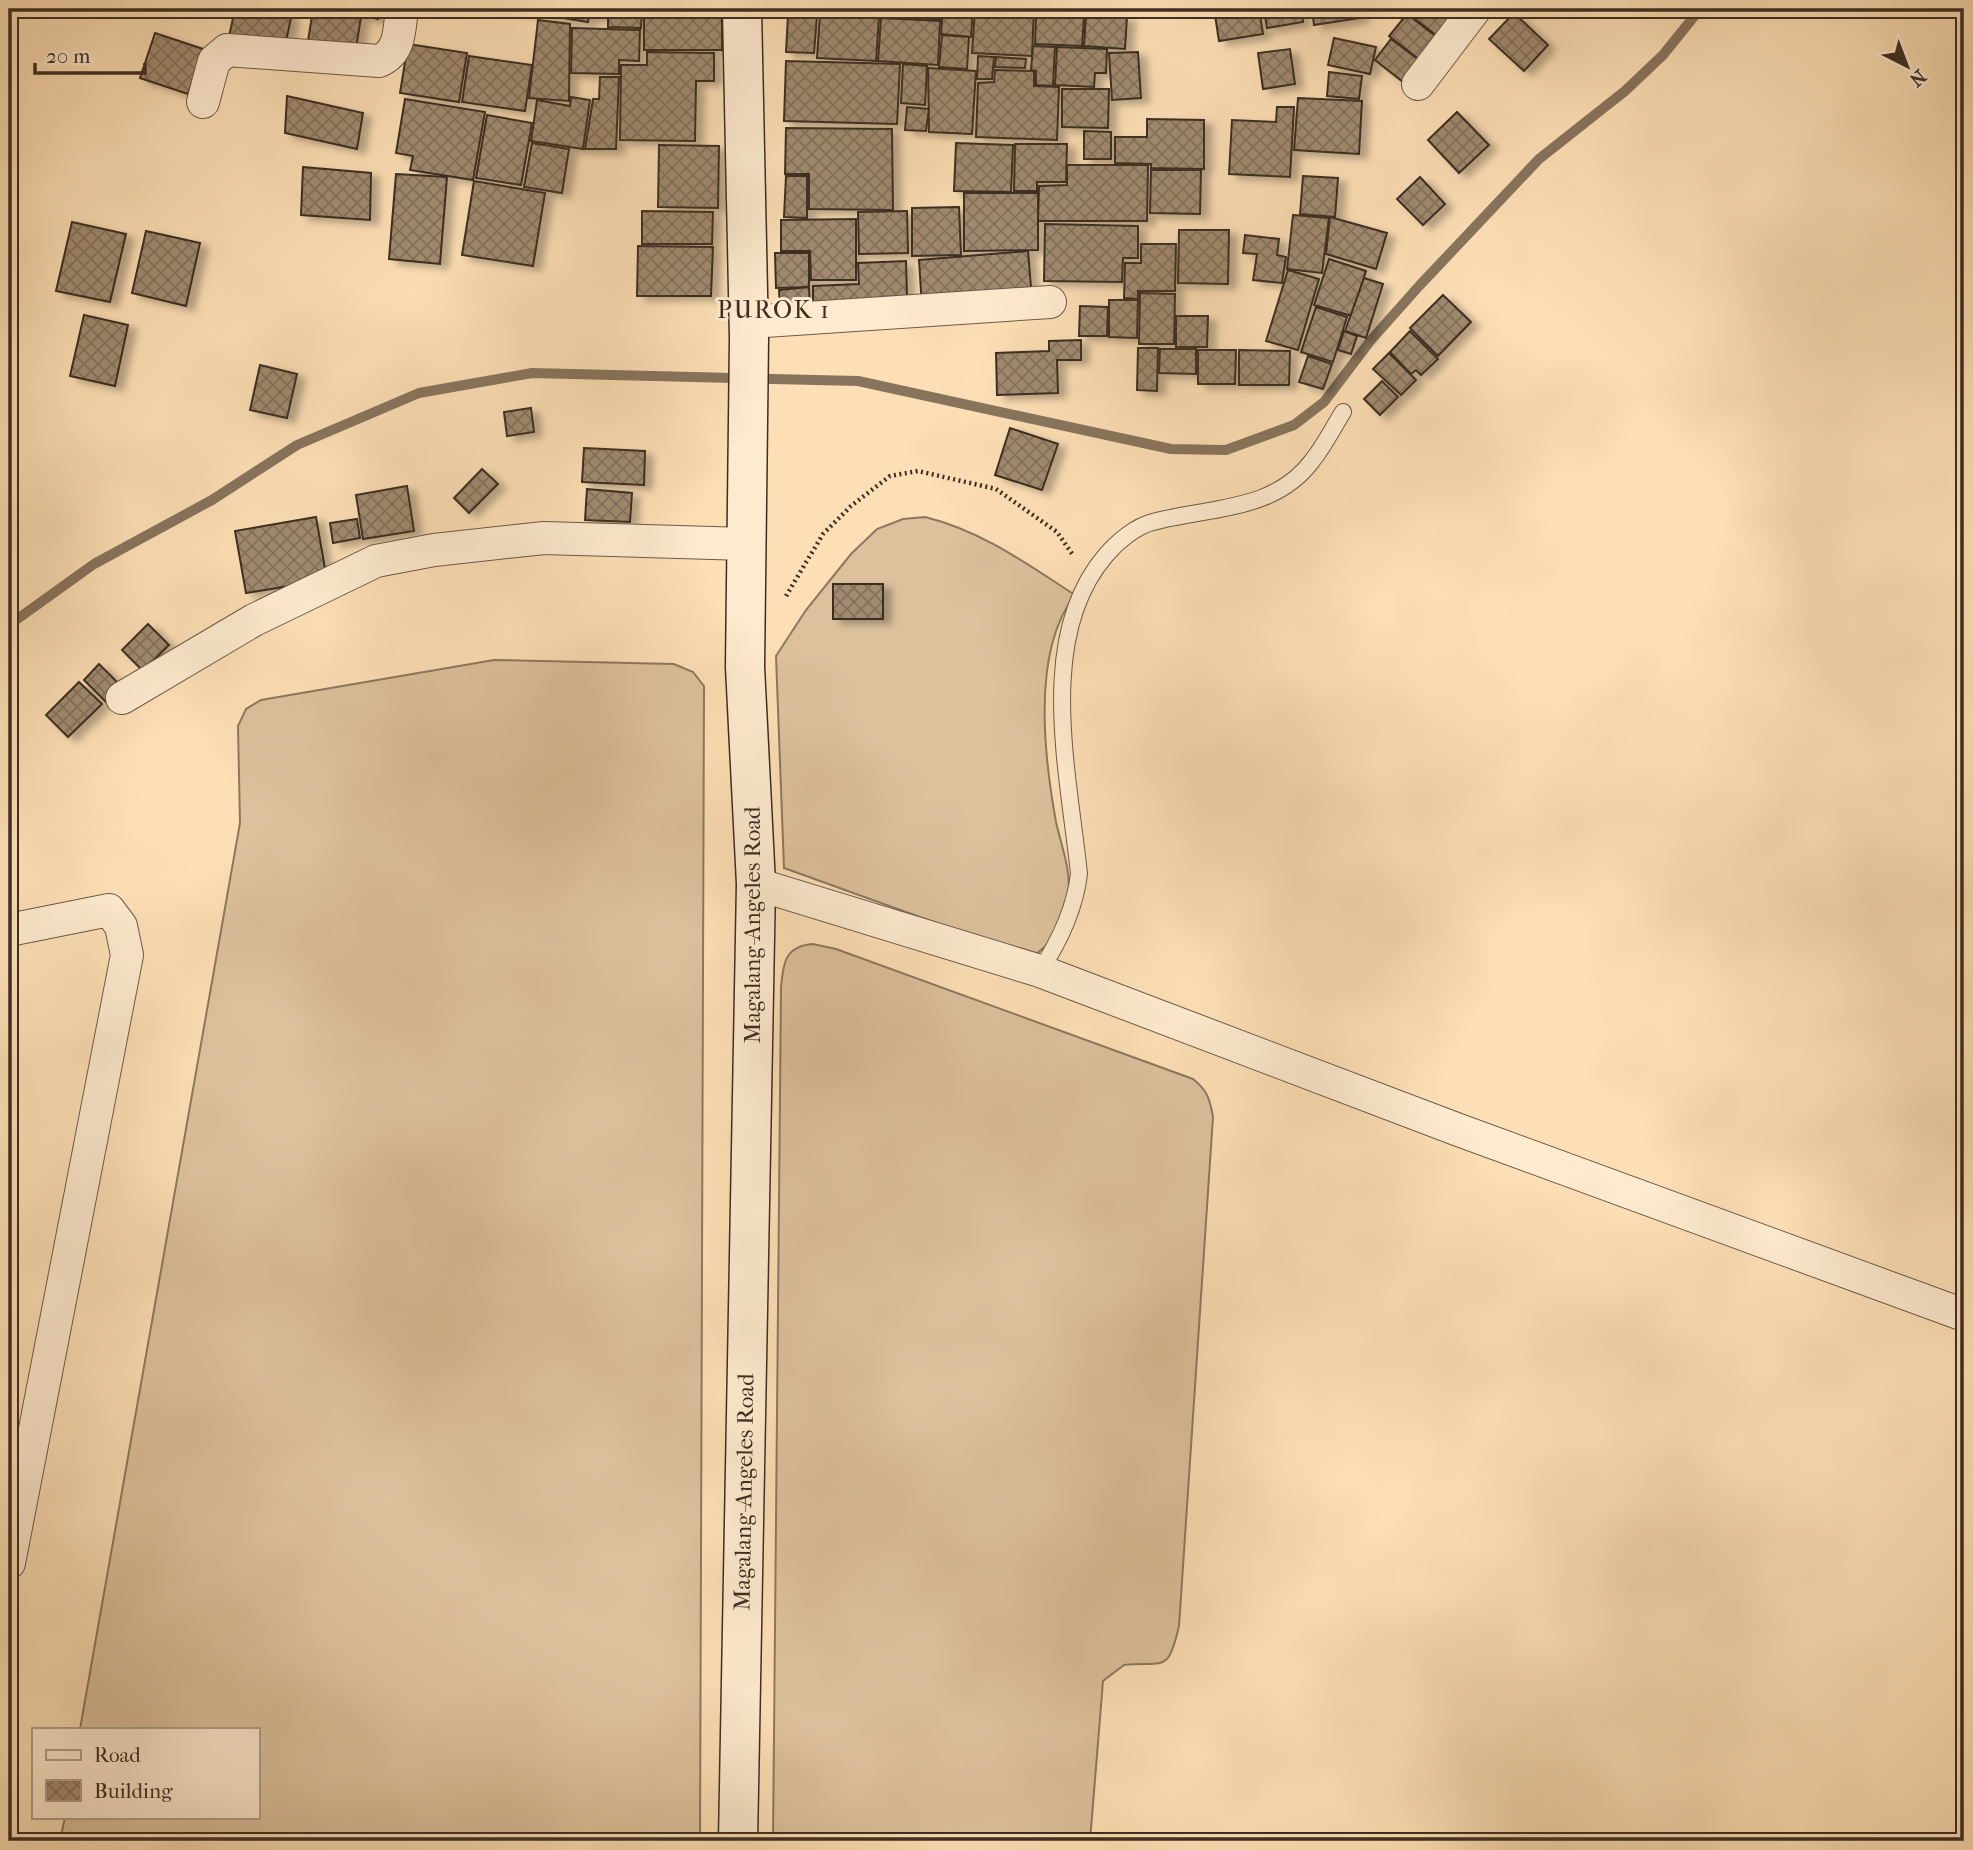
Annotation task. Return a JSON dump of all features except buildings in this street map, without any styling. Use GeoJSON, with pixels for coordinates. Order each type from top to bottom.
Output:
{"type":"FeatureCollection","features":[{"type":"Feature","properties":{"kind":"main road","name":"Magalang-Angeles Road"},"geometry":{"type":"LineString","coordinates":[[738,1841],[756,884],[745,667],[749,330],[742,9]]}},
{"type":"Feature","properties":{"kind":"street"},"geometry":{"type":"LineString","coordinates":[[203,102],[214,61],[227,50],[379,61],[388,57],[395,51],[402,9]]}},
{"type":"Feature","properties":{"kind":"street"},"geometry":{"type":"LineString","coordinates":[[1418,84],[1475,9]]}},
{"type":"Feature","properties":{"kind":"street"},"geometry":{"type":"LineString","coordinates":[[749,330],[1050,302]]}},
{"type":"Feature","properties":{"kind":"street"},"geometry":{"type":"LineString","coordinates":[[122,698],[254,620],[376,561],[434,550],[544,538],[746,544]]}},
{"type":"Feature","properties":{"kind":"street"},"geometry":{"type":"LineString","coordinates":[[756,884],[1040,971],[1964,1315]]}},
{"type":"Feature","properties":{"kind":"street"},"geometry":{"type":"LineString","coordinates":[[9,930],[109,910],[121,926],[127,955],[9,1563]]}},
{"type":"Feature","properties":{"kind":"lane"},"geometry":{"type":"LineString","coordinates":[[1040,971],[1053,951],[1077,894],[1079,874],[1062,700],[1064,645],[1074,608],[1088,576],[1115,544],[1149,523],[1251,503],[1292,482],[1311,463],[1343,412]]}},
{"type":"Feature","properties":{"kind":"path"},"geometry":{"type":"LineString","coordinates":[[784,598],[823,534],[851,506],[890,476],[918,471],[996,489],[1057,532],[1088,576]]}},
{"type":"Feature","properties":{"kind":"shaded area"},"geometry":{"type":"Polygon","coordinates":[[[925,517],[985,540],[1075,595],[1061,618],[1052,645],[1046,674],[1044,705],[1048,767],[1056,822],[1067,868],[1068,896],[1056,931],[1045,946],[1031,957],[784,868],[776,656],[806,610],[851,554],[877,529],[903,519],[925,517]]]}},
{"type":"Feature","properties":{"kind":"shaded area"},"geometry":{"type":"Polygon","coordinates":[[[494,660],[674,664],[693,672],[704,686],[700,1841],[60,1841],[65,1818],[259,1818],[259,1728],[80,1728],[240,823],[238,726],[246,709],[261,700],[494,660]]]}},
{"type":"Feature","properties":{"kind":"shaded area"},"geometry":{"type":"Polygon","coordinates":[[[813,944],[836,949],[1193,1079],[1202,1087],[1209,1100],[1213,1117],[1179,1626],[1172,1652],[1163,1662],[1124,1665],[1103,1681],[1090,1841],[773,1841],[781,988],[787,957],[796,948],[813,944]]]}},
{"type":"Feature","properties":{"kind":"waterway"},"geometry":{"type":"LineString","coordinates":[[9,625],[94,564],[212,500],[297,445],[419,393],[532,373],[858,381],[1171,449],[1226,450],[1294,425],[1324,402],[1371,340],[1539,159],[1625,91],[1663,55],[1700,9]]}},
{"type":"Feature","properties":{"kind":"district","name":"PUROK 1"},"geometry":{"type":"Point","coordinates":[774,310]}}]}
